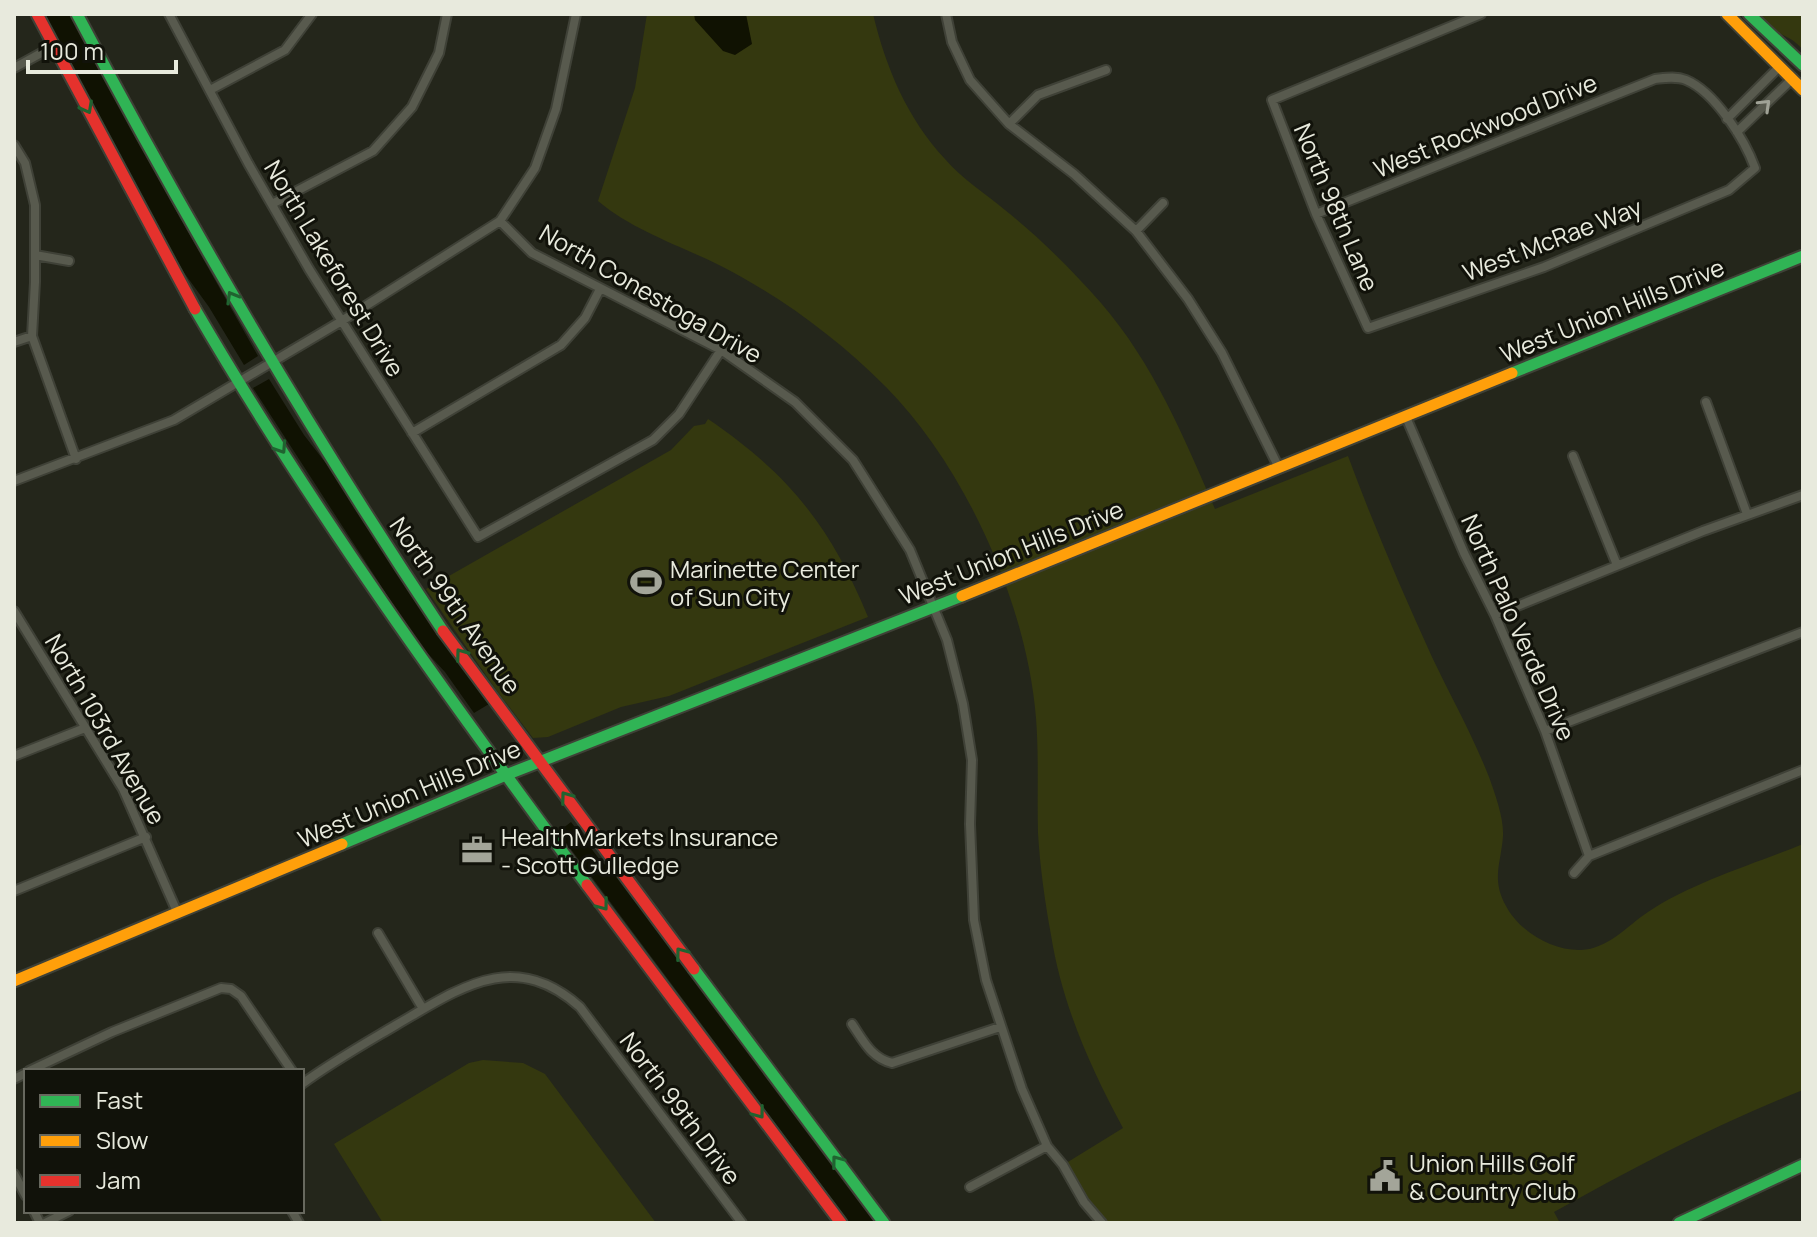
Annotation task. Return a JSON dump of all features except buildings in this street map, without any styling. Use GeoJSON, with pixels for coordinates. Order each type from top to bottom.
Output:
{"type":"FeatureCollection","features":[{"type":"Feature","properties":{"kind":"main road"},"geometry":{"type":"LineString","coordinates":[[37,14],[239,383],[384,604],[506,775],[841,1223]]}},
{"type":"Feature","properties":{"kind":"main road","name":"North 99th Avenue"},"geometry":{"type":"LineString","coordinates":[[77,14],[170,191],[271,364],[418,592],[540,762],[884,1223]]}},
{"type":"Feature","properties":{"kind":"main road"},"geometry":{"type":"LineString","coordinates":[[1727,14],[1803,90]]}},
{"type":"Feature","properties":{"kind":"main road"},"geometry":{"type":"LineString","coordinates":[[1749,14],[1798,51],[1803,67],[1793,78]]}},
{"type":"Feature","properties":{"kind":"main road"},"geometry":{"type":"LineString","coordinates":[[1780,66],[1798,51]]}},
{"type":"Feature","properties":{"kind":"main road","name":"West Union Hills Drive"},"geometry":{"type":"LineString","coordinates":[[14,981],[506,775],[935,606],[1803,256]]}},
{"type":"Feature","properties":{"kind":"main road"},"geometry":{"type":"LineString","coordinates":[[1679,1223],[1803,1165]]}},
{"type":"Feature","properties":{"kind":"street","name":"North Lakeforest Drive"},"geometry":{"type":"LineString","coordinates":[[169,14],[340,322],[478,537],[653,440],[679,414],[721,350]]}},
{"type":"Feature","properties":{"kind":"street"},"geometry":{"type":"LineString","coordinates":[[210,90],[285,50],[312,14]]}},
{"type":"Feature","properties":{"kind":"street"},"geometry":{"type":"LineString","coordinates":[[272,204],[373,151],[412,107],[439,53],[447,14]]}},
{"type":"Feature","properties":{"kind":"street"},"geometry":{"type":"LineString","coordinates":[[14,481],[174,420],[340,322],[500,221],[535,168],[556,109],[576,14]]}},
{"type":"Feature","properties":{"kind":"street"},"geometry":{"type":"LineString","coordinates":[[946,14],[952,42],[970,80],[1009,124],[1074,174],[1136,231],[1188,299],[1222,353],[1279,468]]}},
{"type":"Feature","properties":{"kind":"street","name":"North 98th Lane"},"geometry":{"type":"LineString","coordinates":[[1368,328],[1316,214],[1272,100],[1481,14]]}},
{"type":"Feature","properties":{"kind":"street"},"geometry":{"type":"LineString","coordinates":[[14,68],[54,46]]}},
{"type":"Feature","properties":{"kind":"street"},"geometry":{"type":"LineString","coordinates":[[1780,66],[1727,119],[1737,132],[1793,78]]}},
{"type":"Feature","properties":{"kind":"street"},"geometry":{"type":"LineString","coordinates":[[1009,124],[1038,95],[1106,70]]}},
{"type":"Feature","properties":{"kind":"street","name":"West Rockwood Drive"},"geometry":{"type":"LineString","coordinates":[[1316,214],[1655,79],[1684,79],[1698,87],[1727,119]]}},
{"type":"Feature","properties":{"kind":"street","name":"West McRae Way"},"geometry":{"type":"LineString","coordinates":[[1368,328],[1544,267],[1729,190],[1755,168],[1748,146],[1737,132]]}},
{"type":"Feature","properties":{"kind":"street"},"geometry":{"type":"LineString","coordinates":[[14,145],[25,163],[35,205],[32,336],[76,459]]}},
{"type":"Feature","properties":{"kind":"street"},"geometry":{"type":"LineString","coordinates":[[1136,231],[1163,203]]}},
{"type":"Feature","properties":{"kind":"street","name":"North Conestoga Drive"},"geometry":{"type":"LineString","coordinates":[[500,221],[532,253],[721,350],[795,402],[853,460],[910,550],[935,606],[963,704],[972,760],[970,824],[974,920],[986,980],[1022,1089],[1047,1146],[1063,1165],[1084,1202],[1102,1223]]}},
{"type":"Feature","properties":{"kind":"street"},"geometry":{"type":"LineString","coordinates":[[35,255],[69,261]]}},
{"type":"Feature","properties":{"kind":"street"},"geometry":{"type":"LineString","coordinates":[[412,433],[561,345],[585,318],[600,289]]}},
{"type":"Feature","properties":{"kind":"street"},"geometry":{"type":"LineString","coordinates":[[14,342],[32,336]]}},
{"type":"Feature","properties":{"kind":"street"},"geometry":{"type":"LineString","coordinates":[[1706,402],[1747,514]]}},
{"type":"Feature","properties":{"kind":"street","name":"North Palo Verde Drive"},"geometry":{"type":"LineString","coordinates":[[1406,417],[1545,731],[1589,856]]}},
{"type":"Feature","properties":{"kind":"street"},"geometry":{"type":"LineString","coordinates":[[1573,456],[1617,565]]}},
{"type":"Feature","properties":{"kind":"street"},"geometry":{"type":"LineString","coordinates":[[1495,615],[1747,514],[1803,495]]}},
{"type":"Feature","properties":{"kind":"street","name":"North 103rd Avenue"},"geometry":{"type":"LineString","coordinates":[[14,612],[123,789],[178,914]]}},
{"type":"Feature","properties":{"kind":"street"},"geometry":{"type":"LineString","coordinates":[[1545,731],[1803,632]]}},
{"type":"Feature","properties":{"kind":"street"},"geometry":{"type":"LineString","coordinates":[[14,756],[85,728]]}},
{"type":"Feature","properties":{"kind":"street"},"geometry":{"type":"LineString","coordinates":[[1574,873],[1589,856],[1803,770]]}},
{"type":"Feature","properties":{"kind":"street"},"geometry":{"type":"LineString","coordinates":[[14,891],[146,837]]}},
{"type":"Feature","properties":{"kind":"street"},"geometry":{"type":"LineString","coordinates":[[378,933],[423,1009]]}},
{"type":"Feature","properties":{"kind":"street","name":"North 99th Drive"},"geometry":{"type":"LineString","coordinates":[[304,1083],[423,1009],[479,980],[515,977],[551,986],[571,999],[588,1017],[742,1223]]}},
{"type":"Feature","properties":{"kind":"street"},"geometry":{"type":"LineString","coordinates":[[34,1069],[112,1032],[216,989],[226,988],[241,996],[291,1069]]}},
{"type":"Feature","properties":{"kind":"street"},"geometry":{"type":"LineString","coordinates":[[852,1024],[868,1049],[892,1063],[1000,1027]]}},
{"type":"Feature","properties":{"kind":"street"},"geometry":{"type":"LineString","coordinates":[[970,1187],[1047,1146]]}},
{"type":"Feature","properties":{"kind":"street"},"geometry":{"type":"LineString","coordinates":[[14,1174],[24,1192]]}},
{"type":"Feature","properties":{"kind":"street"},"geometry":{"type":"LineString","coordinates":[[42,1223],[64,1213]]}},
{"type":"Feature","properties":{"kind":"green space"},"geometry":{"type":"Polygon","coordinates":[[[647,14],[873,14],[891,73],[909,109],[932,143],[966,179],[1067,266],[1120,326],[1166,402],[1215,509],[1348,456],[1410,607],[1489,777],[1503,829],[1498,871],[1501,896],[1512,915],[1528,931],[1559,947],[1591,949],[1609,941],[1648,912],[1683,892],[1803,844],[1803,1090],[1708,1132],[1584,1195],[1554,1212],[1560,1223],[1102,1223],[1063,1165],[1123,1128],[1079,1034],[1056,961],[1040,859],[1036,718],[1020,630],[1006,585],[988,540],[942,457],[915,420],[867,369],[829,336],[766,292],[721,266],[642,229],[598,201],[635,88],[647,14]]]}},
{"type":"Feature","properties":{"kind":"green space"},"geometry":{"type":"Polygon","coordinates":[[[1742,14],[1803,14],[1803,50],[1789,38],[1742,14]]]}},
{"type":"Feature","properties":{"kind":"green space","name":"Marinette Center of Sun City"},"geometry":{"type":"Polygon","coordinates":[[[708,419],[762,460],[804,505],[839,556],[868,617],[669,696],[621,707],[548,737],[533,738],[426,589],[671,450],[694,426],[705,424],[708,419]]]}},
{"type":"Feature","properties":{"kind":"green space"},"geometry":{"type":"Polygon","coordinates":[[[483,1060],[523,1063],[545,1074],[656,1223],[383,1223],[334,1144],[469,1063],[483,1060]]]}},
{"type":"Feature","properties":{"kind":"shaded area"},"geometry":{"type":"Polygon","coordinates":[[[45,14],[70,14],[258,356],[244,365],[154,222],[45,14]]]}},
{"type":"Feature","properties":{"kind":"shaded area"},"geometry":{"type":"Polygon","coordinates":[[[694,14],[746,14],[752,44],[735,55],[723,51],[695,20],[694,14]]]}},
{"type":"Feature","properties":{"kind":"shaded area"},"geometry":{"type":"Polygon","coordinates":[[[269,379],[304,435],[489,704],[474,713],[445,672],[418,643],[253,388],[269,379]]]}},
{"type":"Feature","properties":{"kind":"shaded area"},"geometry":{"type":"Polygon","coordinates":[[[571,822],[600,860],[624,883],[878,1223],[850,1223],[558,832],[571,822]]]}},
{"type":"Feature","properties":{"kind":"traffic: fast"},"geometry":{"type":"LineString","coordinates":[[77,14],[252,327],[345,480],[443,631]]}},
{"type":"Feature","properties":{"kind":"traffic: fast"},"geometry":{"type":"LineString","coordinates":[[1749,14],[1803,65]]}},
{"type":"Feature","properties":{"kind":"traffic: fast"},"geometry":{"type":"LineString","coordinates":[[1512,373],[1803,256]]}},
{"type":"Feature","properties":{"kind":"traffic: fast"},"geometry":{"type":"LineString","coordinates":[[195,309],[334,531],[433,674],[587,885]]}},
{"type":"Feature","properties":{"kind":"traffic: fast"},"geometry":{"type":"LineString","coordinates":[[342,844],[506,775],[962,596]]}},
{"type":"Feature","properties":{"kind":"traffic: fast"},"geometry":{"type":"LineString","coordinates":[[694,969],[884,1223]]}},
{"type":"Feature","properties":{"kind":"traffic: fast"},"geometry":{"type":"LineString","coordinates":[[1679,1223],[1803,1165]]}},
{"type":"Feature","properties":{"kind":"traffic: slow"},"geometry":{"type":"LineString","coordinates":[[1727,14],[1803,90]]}},
{"type":"Feature","properties":{"kind":"traffic: slow"},"geometry":{"type":"LineString","coordinates":[[962,596],[1512,373]]}},
{"type":"Feature","properties":{"kind":"traffic: slow"},"geometry":{"type":"LineString","coordinates":[[14,981],[342,844]]}},
{"type":"Feature","properties":{"kind":"traffic: jam"},"geometry":{"type":"LineString","coordinates":[[37,14],[195,309]]}},
{"type":"Feature","properties":{"kind":"traffic: jam"},"geometry":{"type":"LineString","coordinates":[[443,631],[694,969]]}},
{"type":"Feature","properties":{"kind":"traffic: jam"},"geometry":{"type":"LineString","coordinates":[[587,885],[841,1223]]}},
{"type":"Feature","properties":{"kind":"place","name":"Marinette Center of Sun City"},"geometry":{"type":"Point","coordinates":[646,582]}},
{"type":"Feature","properties":{"kind":"place","name":"HealthMarkets Insurance - Scott Gulledge"},"geometry":{"type":"Point","coordinates":[477,850]}},
{"type":"Feature","properties":{"kind":"place","name":"Union Hills Golf & Country Club"},"geometry":{"type":"Point","coordinates":[1385,1176]}}]}
